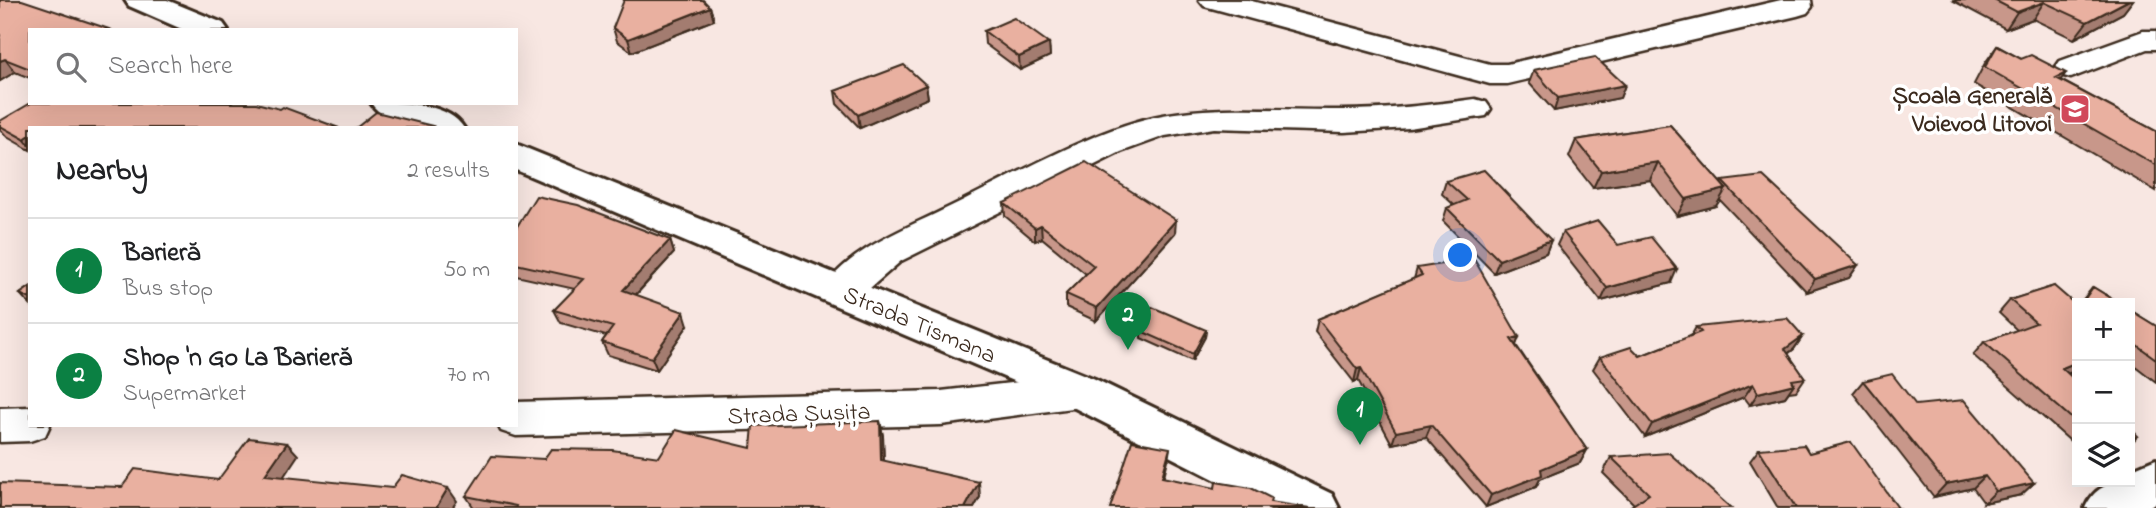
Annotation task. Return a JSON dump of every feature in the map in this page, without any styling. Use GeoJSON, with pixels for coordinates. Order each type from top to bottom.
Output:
{"type":"FeatureCollection","features":[{"type":"Feature","properties":{"kind":"main road"},"geometry":{"type":"LineString","coordinates":[[140,0],[207,28]]}},
{"type":"Feature","properties":{"kind":"main road"},"geometry":{"type":"LineString","coordinates":[[393,105],[442,126]]}},
{"type":"Feature","properties":{"kind":"main road","name":"Strada Tismana"},"geometry":{"type":"LineString","coordinates":[[518,157],[1080,391],[1315,508]]}},
{"type":"Feature","properties":{"kind":"main road"},"geometry":{"type":"LineString","coordinates":[[2108,508],[2156,478]]}},
{"type":"Feature","properties":{"kind":"street"},"geometry":{"type":"LineString","coordinates":[[1214,0],[1467,69],[1507,74],[1797,7],[1796,0]]}},
{"type":"Feature","properties":{"kind":"street"},"geometry":{"type":"LineString","coordinates":[[2071,68],[2143,40],[2156,40]]}},
{"type":"Feature","properties":{"kind":"street"},"geometry":{"type":"LineString","coordinates":[[841,292],[888,252],[1109,144],[1160,126],[1214,118],[1344,121],[1475,109]]}},
{"type":"Feature","properties":{"kind":"street","name":"Strada Șușița"},"geometry":{"type":"LineString","coordinates":[[518,419],[941,408],[1080,391]]}},
{"type":"Feature","properties":{"kind":"street"},"geometry":{"type":"LineString","coordinates":[[0,425],[28,424]]}},
{"type":"Feature","properties":{"kind":"building"},"geometry":{"type":"Polygon","coordinates":[[[0,0],[22,0],[106,28],[28,28],[28,68],[5,59],[0,61],[0,0]]]}},
{"type":"Feature","properties":{"kind":"building"},"geometry":{"type":"Polygon","coordinates":[[[624,0],[703,0],[710,7],[628,39],[613,28],[624,0]]]}},
{"type":"Feature","properties":{"kind":"building"},"geometry":{"type":"Polygon","coordinates":[[[1994,0],[2129,0],[2087,22],[2044,2],[2017,12],[1994,0]]]}},
{"type":"Feature","properties":{"kind":"building"},"geometry":{"type":"Polygon","coordinates":[[[1014,18],[1049,43],[1019,57],[984,31],[1014,18]]]}},
{"type":"Feature","properties":{"kind":"building"},"geometry":{"type":"Polygon","coordinates":[[[1997,46],[2021,59],[2031,55],[2066,73],[2056,78],[2156,131],[2156,165],[1985,67],[1997,46]]]}},
{"type":"Feature","properties":{"kind":"building"},"geometry":{"type":"Polygon","coordinates":[[[1595,57],[1625,85],[1558,98],[1534,70],[1595,57]]]}},
{"type":"Feature","properties":{"kind":"building"},"geometry":{"type":"Polygon","coordinates":[[[904,65],[926,85],[858,115],[835,91],[904,65]]]}},
{"type":"Feature","properties":{"kind":"building"},"geometry":{"type":"Polygon","coordinates":[[[28,105],[264,105],[280,109],[283,107],[334,126],[28,126],[28,136],[24,139],[0,126],[0,121],[28,105]]]}},
{"type":"Feature","properties":{"kind":"building"},"geometry":{"type":"Polygon","coordinates":[[[376,112],[433,126],[358,126],[376,112]]]}},
{"type":"Feature","properties":{"kind":"building"},"geometry":{"type":"Polygon","coordinates":[[[1670,125],[1726,189],[1686,199],[1658,162],[1601,171],[1576,140],[1670,125]]]}},
{"type":"Feature","properties":{"kind":"building"},"geometry":{"type":"Polygon","coordinates":[[[1086,162],[1176,220],[1097,308],[1066,294],[1094,266],[1041,225],[1035,228],[1004,203],[1086,162]]]}},
{"type":"Feature","properties":{"kind":"building"},"geometry":{"type":"Polygon","coordinates":[[[1484,170],[1551,240],[1499,260],[1447,208],[1467,200],[1446,181],[1484,170]]]}},
{"type":"Feature","properties":{"kind":"building"},"geometry":{"type":"Polygon","coordinates":[[[1763,176],[1858,265],[1815,279],[1722,181],[1763,176]]]}},
{"type":"Feature","properties":{"kind":"building"},"geometry":{"type":"Polygon","coordinates":[[[536,196],[578,205],[670,240],[623,290],[684,312],[652,358],[602,342],[613,327],[554,310],[584,279],[518,264],[518,225],[536,196]]]}},
{"type":"Feature","properties":{"kind":"building"},"geometry":{"type":"Polygon","coordinates":[[[1598,221],[1618,245],[1651,237],[1677,269],[1607,288],[1563,232],[1598,221]]]}},
{"type":"Feature","properties":{"kind":"building"},"geometry":{"type":"Polygon","coordinates":[[[1474,259],[1519,337],[1511,339],[1587,450],[1541,469],[1542,475],[1491,495],[1431,425],[1396,432],[1361,368],[1357,369],[1318,319],[1422,275],[1417,268],[1474,259]]]}},
{"type":"Feature","properties":{"kind":"building"},"geometry":{"type":"Polygon","coordinates":[[[2054,286],[2072,302],[2072,364],[2062,368],[2072,377],[2072,419],[1984,342],[2036,323],[2010,300],[2054,286]]]}},
{"type":"Feature","properties":{"kind":"building"},"geometry":{"type":"Polygon","coordinates":[[[2093,287],[2111,298],[2085,298],[2093,287]]]}},
{"type":"Feature","properties":{"kind":"building"},"geometry":{"type":"Polygon","coordinates":[[[28,288],[28,298],[20,294],[28,288]]]}},
{"type":"Feature","properties":{"kind":"building"},"geometry":{"type":"Polygon","coordinates":[[[1152,307],[1206,330],[1193,354],[1141,331],[1152,307]]]}},
{"type":"Feature","properties":{"kind":"building"},"geometry":{"type":"Polygon","coordinates":[[[2135,313],[2156,326],[2156,359],[2135,344],[2135,313]]]}},
{"type":"Feature","properties":{"kind":"building"},"geometry":{"type":"Polygon","coordinates":[[[1787,318],[1803,336],[1785,349],[1805,378],[1792,380],[1794,384],[1758,393],[1753,384],[1652,424],[1600,357],[1631,347],[1640,356],[1701,332],[1696,327],[1787,318]]]}},
{"type":"Feature","properties":{"kind":"building"},"geometry":{"type":"Polygon","coordinates":[[[1892,374],[1916,405],[1964,400],[2034,483],[1996,491],[1985,476],[1946,484],[1863,381],[1892,374]]]}},
{"type":"Feature","properties":{"kind":"building"},"geometry":{"type":"Polygon","coordinates":[[[880,421],[881,460],[979,482],[965,508],[515,508],[516,506],[466,496],[492,456],[544,459],[551,449],[612,450],[659,457],[676,430],[751,448],[753,426],[880,421]]]}},
{"type":"Feature","properties":{"kind":"building"},"geometry":{"type":"Polygon","coordinates":[[[249,438],[287,443],[265,475],[392,488],[402,475],[448,488],[436,508],[0,508],[0,483],[122,487],[135,469],[218,480],[249,438]]]}},
{"type":"Feature","properties":{"kind":"building"},"geometry":{"type":"Polygon","coordinates":[[[1132,441],[1170,448],[1162,477],[1215,488],[1216,482],[1251,488],[1271,498],[1270,502],[1310,508],[1110,508],[1132,441]]]}},
{"type":"Feature","properties":{"kind":"building"},"geometry":{"type":"Polygon","coordinates":[[[1851,442],[1898,508],[1796,508],[1759,449],[1804,445],[1809,453],[1851,442]]]}},
{"type":"Feature","properties":{"kind":"building"},"geometry":{"type":"Polygon","coordinates":[[[1669,453],[1731,508],[1628,508],[1649,494],[1611,457],[1669,453]]]}},
{"type":"Feature","properties":{"kind":"place","name":"Școala Generală Voievod Litovoi"},"geometry":{"type":"Point","coordinates":[2075,109]}},
{"type":"Feature","properties":{"kind":"place","name":"Shop 'n Go La Barieră"},"geometry":{"type":"Point","coordinates":[1128,350]}},
{"type":"Feature","properties":{"kind":"place","name":"Barieră"},"geometry":{"type":"Point","coordinates":[1360,445]}}]}
